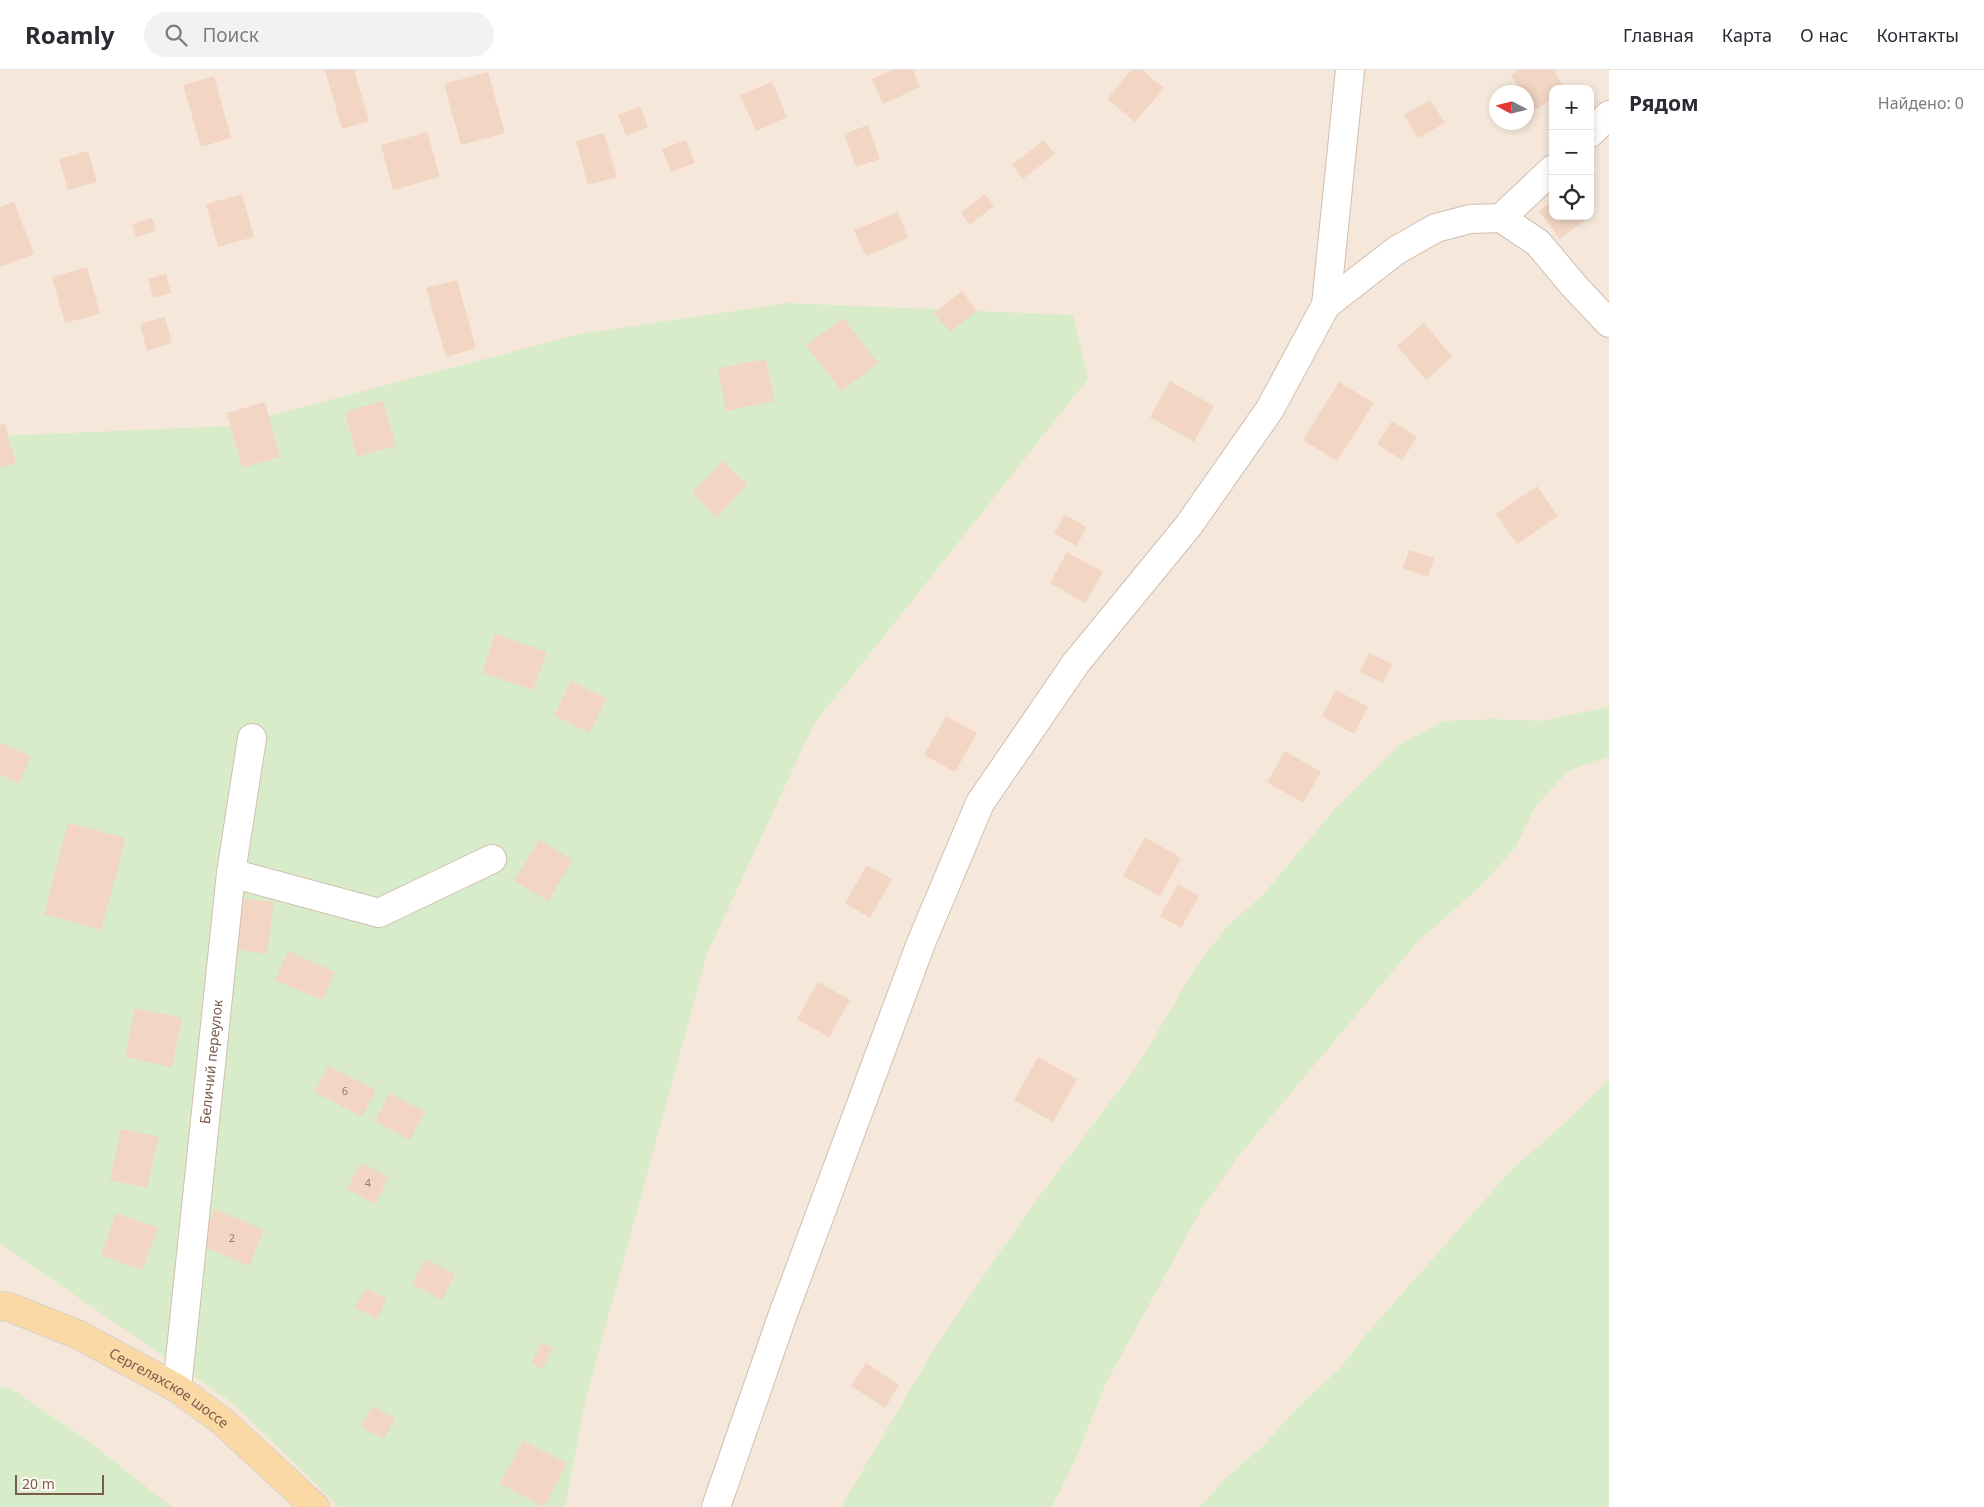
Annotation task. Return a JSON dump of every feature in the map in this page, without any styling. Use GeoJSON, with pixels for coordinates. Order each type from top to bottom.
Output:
{"type":"FeatureCollection","features":[{"type":"Feature","properties":{"kind":"main road","name":"Сергеляхское шоссе"},"geometry":{"type":"LineString","coordinates":[[0,1306],[9,1307],[79,1335],[177,1388],[222,1421],[315,1507]]}},
{"type":"Feature","properties":{"kind":"street"},"geometry":{"type":"LineString","coordinates":[[716,1507],[782,1317],[921,943],[980,803],[1076,664],[1189,525],[1270,410],[1326,305],[1350,70]]}},
{"type":"Feature","properties":{"kind":"street"},"geometry":{"type":"LineString","coordinates":[[1593,130],[1609,115]]}},
{"type":"Feature","properties":{"kind":"street"},"geometry":{"type":"LineString","coordinates":[[1500,218],[1549,173]]}},
{"type":"Feature","properties":{"kind":"street"},"geometry":{"type":"LineString","coordinates":[[1326,305],[1397,250],[1436,228],[1470,219],[1500,218],[1538,243],[1574,286],[1609,323]]}},
{"type":"Feature","properties":{"kind":"street","name":"Беличий переулок"},"geometry":{"type":"LineString","coordinates":[[177,1388],[231,873],[252,738]]}},
{"type":"Feature","properties":{"kind":"street"},"geometry":{"type":"LineString","coordinates":[[231,873],[379,913],[492,859]]}},
{"type":"Feature","properties":{"kind":"shaded area"},"geometry":{"type":"Polygon","coordinates":[[[0,70],[1609,70],[1609,1507],[0,1507],[0,70]]]}},
{"type":"Feature","properties":{"kind":"green space"},"geometry":{"type":"Polygon","coordinates":[[[787,303],[1073,315],[1088,379],[814,724],[707,954],[585,1402],[565,1507],[339,1507],[234,1404],[0,1244],[0,436],[230,426],[580,334],[787,303]]]}},
{"type":"Feature","properties":{"kind":"green space"},"geometry":{"type":"Polygon","coordinates":[[[1609,707],[1609,756],[1568,771],[1535,807],[1515,848],[1480,887],[1418,941],[1236,1159],[1201,1210],[1105,1385],[1076,1458],[1052,1507],[841,1507],[936,1346],[1024,1217],[1139,1063],[1194,970],[1227,926],[1263,895],[1333,811],[1401,744],[1444,721],[1492,719],[1540,721],[1609,707]]]}},
{"type":"Feature","properties":{"kind":"green space"},"geometry":{"type":"Polygon","coordinates":[[[1609,1080],[1609,1507],[1200,1507],[1227,1477],[1263,1446],[1295,1410],[1340,1368],[1369,1331],[1512,1169],[1557,1130],[1609,1080]]]}},
{"type":"Feature","properties":{"kind":"green space"},"geometry":{"type":"Polygon","coordinates":[[[0,1387],[10,1388],[83,1437],[172,1507],[0,1507],[0,1387]]]}},
{"type":"Feature","properties":{"kind":"building"},"geometry":{"type":"Polygon","coordinates":[[[325,70],[354,70],[369,121],[342,129],[325,70]]]}},
{"type":"Feature","properties":{"kind":"building"},"geometry":{"type":"Polygon","coordinates":[[[892,70],[913,70],[920,87],[883,104],[872,79],[892,70]]]}},
{"type":"Feature","properties":{"kind":"building"},"geometry":{"type":"Polygon","coordinates":[[[1131,70],[1142,70],[1164,88],[1135,122],[1107,99],[1131,70]]]}},
{"type":"Feature","properties":{"kind":"building"},"geometry":{"type":"Polygon","coordinates":[[[1519,70],[1553,70],[1562,85],[1549,85],[1549,101],[1534,110],[1534,85],[1517,85],[1511,75],[1519,70]]]}},
{"type":"Feature","properties":{"kind":"building"},"geometry":{"type":"Polygon","coordinates":[[[488,72],[505,133],[461,145],[444,84],[488,72]]]}},
{"type":"Feature","properties":{"kind":"building"},"geometry":{"type":"Polygon","coordinates":[[[214,76],[231,138],[201,147],[183,85],[214,76]]]}},
{"type":"Feature","properties":{"kind":"building"},"geometry":{"type":"Polygon","coordinates":[[[772,82],[787,117],[756,131],[740,95],[772,82]]]}},
{"type":"Feature","properties":{"kind":"building"},"geometry":{"type":"Polygon","coordinates":[[[1430,100],[1445,123],[1418,138],[1404,115],[1430,100]]]}},
{"type":"Feature","properties":{"kind":"building"},"geometry":{"type":"Polygon","coordinates":[[[640,106],[648,127],[626,136],[618,115],[640,106]]]}},
{"type":"Feature","properties":{"kind":"building"},"geometry":{"type":"Polygon","coordinates":[[[868,125],[880,159],[856,167],[844,134],[868,125]]]}},
{"type":"Feature","properties":{"kind":"building"},"geometry":{"type":"Polygon","coordinates":[[[427,132],[440,177],[393,190],[381,145],[427,132]]]}},
{"type":"Feature","properties":{"kind":"building"},"geometry":{"type":"Polygon","coordinates":[[[604,133],[617,177],[588,185],[576,141],[604,133]]]}},
{"type":"Feature","properties":{"kind":"building"},"geometry":{"type":"Polygon","coordinates":[[[686,140],[695,163],[671,172],[662,149],[686,140]]]}},
{"type":"Feature","properties":{"kind":"building"},"geometry":{"type":"Polygon","coordinates":[[[1044,140],[1055,154],[1023,179],[1012,165],[1044,140]]]}},
{"type":"Feature","properties":{"kind":"building"},"geometry":{"type":"Polygon","coordinates":[[[88,151],[97,182],[68,190],[59,159],[88,151]]]}},
{"type":"Feature","properties":{"kind":"building"},"geometry":{"type":"Polygon","coordinates":[[[242,194],[254,237],[218,247],[206,204],[242,194]]]}},
{"type":"Feature","properties":{"kind":"building"},"geometry":{"type":"Polygon","coordinates":[[[985,194],[994,206],[970,225],[961,213],[985,194]]]}},
{"type":"Feature","properties":{"kind":"building"},"geometry":{"type":"Polygon","coordinates":[[[14,202],[34,254],[0,267],[0,207],[14,202]]]}},
{"type":"Feature","properties":{"kind":"building"},"geometry":{"type":"Polygon","coordinates":[[[1549,204],[1549,220],[1585,220],[1560,239],[1539,211],[1549,204]]]}},
{"type":"Feature","properties":{"kind":"building"},"geometry":{"type":"Polygon","coordinates":[[[898,212],[908,238],[866,256],[854,230],[898,212]]]}},
{"type":"Feature","properties":{"kind":"building"},"geometry":{"type":"Polygon","coordinates":[[[152,218],[156,231],[136,237],[132,224],[152,218]]]}},
{"type":"Feature","properties":{"kind":"building"},"geometry":{"type":"Polygon","coordinates":[[[87,267],[100,314],[65,323],[52,277],[87,267]]]}},
{"type":"Feature","properties":{"kind":"building"},"geometry":{"type":"Polygon","coordinates":[[[166,274],[171,293],[153,298],[148,279],[166,274]]]}},
{"type":"Feature","properties":{"kind":"building"},"geometry":{"type":"Polygon","coordinates":[[[457,280],[476,348],[446,357],[426,288],[457,280]]]}},
{"type":"Feature","properties":{"kind":"building"},"geometry":{"type":"Polygon","coordinates":[[[962,291],[977,311],[950,332],[934,313],[962,291]]]}},
{"type":"Feature","properties":{"kind":"building"},"geometry":{"type":"Polygon","coordinates":[[[165,317],[172,343],[147,351],[140,324],[165,317]]]}},
{"type":"Feature","properties":{"kind":"building"},"geometry":{"type":"Polygon","coordinates":[[[843,318],[878,363],[842,391],[806,346],[843,318]]]}},
{"type":"Feature","properties":{"kind":"building"},"geometry":{"type":"Polygon","coordinates":[[[1424,323],[1452,357],[1426,380],[1397,346],[1424,323]]]}},
{"type":"Feature","properties":{"kind":"building"},"geometry":{"type":"Polygon","coordinates":[[[766,359],[774,401],[726,411],[718,368],[766,359]]]}},
{"type":"Feature","properties":{"kind":"building"},"geometry":{"type":"Polygon","coordinates":[[[1170,381],[1214,406],[1194,442],[1150,417],[1170,381]]]}},
{"type":"Feature","properties":{"kind":"building"},"geometry":{"type":"Polygon","coordinates":[[[1339,382],[1374,403],[1337,461],[1303,440],[1339,382]]]}},
{"type":"Feature","properties":{"kind":"building"},"geometry":{"type":"Polygon","coordinates":[[[383,401],[396,446],[357,457],[345,412],[383,401]]]}},
{"type":"Feature","properties":{"kind":"building"},"geometry":{"type":"Polygon","coordinates":[[[265,402],[280,457],[242,468],[227,413],[265,402]]]}},
{"type":"Feature","properties":{"kind":"building"},"geometry":{"type":"Polygon","coordinates":[[[1392,421],[1417,437],[1402,460],[1377,444],[1392,421]]]}},
{"type":"Feature","properties":{"kind":"building"},"geometry":{"type":"Polygon","coordinates":[[[5,424],[16,463],[0,468],[0,425],[5,424]]]}},
{"type":"Feature","properties":{"kind":"building"},"geometry":{"type":"Polygon","coordinates":[[[723,461],[747,485],[717,517],[692,493],[723,461]]]}},
{"type":"Feature","properties":{"kind":"building"},"geometry":{"type":"Polygon","coordinates":[[[1537,486],[1558,516],[1517,544],[1496,514],[1537,486]]]}},
{"type":"Feature","properties":{"kind":"building"},"geometry":{"type":"Polygon","coordinates":[[[1065,515],[1087,527],[1076,546],[1054,533],[1065,515]]]}},
{"type":"Feature","properties":{"kind":"building"},"geometry":{"type":"Polygon","coordinates":[[[1409,550],[1434,558],[1428,577],[1403,568],[1409,550]]]}},
{"type":"Feature","properties":{"kind":"building"},"geometry":{"type":"Polygon","coordinates":[[[1067,552],[1103,572],[1085,603],[1050,583],[1067,552]]]}},
{"type":"Feature","properties":{"kind":"building"},"geometry":{"type":"Polygon","coordinates":[[[495,634],[547,652],[533,690],[482,673],[495,634]]]}},
{"type":"Feature","properties":{"kind":"building"},"geometry":{"type":"Polygon","coordinates":[[[1369,653],[1392,664],[1383,683],[1360,672],[1369,653]]]}},
{"type":"Feature","properties":{"kind":"building"},"geometry":{"type":"Polygon","coordinates":[[[571,681],[607,699],[589,733],[554,715],[571,681]]]}},
{"type":"Feature","properties":{"kind":"building"},"geometry":{"type":"Polygon","coordinates":[[[1336,690],[1368,707],[1354,734],[1322,716],[1336,690]]]}},
{"type":"Feature","properties":{"kind":"building"},"geometry":{"type":"Polygon","coordinates":[[[946,716],[977,733],[955,772],[924,755],[946,716]]]}},
{"type":"Feature","properties":{"kind":"building"},"geometry":{"type":"Polygon","coordinates":[[[0,743],[31,756],[19,783],[0,775],[0,743]]]}},
{"type":"Feature","properties":{"kind":"building"},"geometry":{"type":"Polygon","coordinates":[[[1285,751],[1321,772],[1303,803],[1267,782],[1285,751]]]}},
{"type":"Feature","properties":{"kind":"building"},"geometry":{"type":"Polygon","coordinates":[[[68,823],[126,838],[101,930],[44,914],[68,823]]]}},
{"type":"Feature","properties":{"kind":"building"},"geometry":{"type":"Polygon","coordinates":[[[1145,837],[1181,858],[1160,896],[1123,876],[1145,837]]]}},
{"type":"Feature","properties":{"kind":"building"},"geometry":{"type":"Polygon","coordinates":[[[539,840],[573,860],[548,901],[514,881],[539,840]]]}},
{"type":"Feature","properties":{"kind":"building"},"geometry":{"type":"Polygon","coordinates":[[[867,865],[892,879],[870,918],[845,903],[867,865]]]}},
{"type":"Feature","properties":{"kind":"building"},"geometry":{"type":"Polygon","coordinates":[[[1178,884],[1199,896],[1181,928],[1160,916],[1178,884]]]}},
{"type":"Feature","properties":{"kind":"building"},"geometry":{"type":"Polygon","coordinates":[[[239,898],[274,902],[267,954],[232,949],[239,898]]]}},
{"type":"Feature","properties":{"kind":"building"},"geometry":{"type":"Polygon","coordinates":[[[288,951],[335,972],[322,1000],[275,980],[288,951]]]}},
{"type":"Feature","properties":{"kind":"building"},"geometry":{"type":"Polygon","coordinates":[[[818,982],[850,1000],[829,1037],[797,1019],[818,982]]]}},
{"type":"Feature","properties":{"kind":"building"},"geometry":{"type":"Polygon","coordinates":[[[135,1008],[182,1018],[172,1067],[125,1057],[135,1008]]]}},
{"type":"Feature","properties":{"kind":"building"},"geometry":{"type":"Polygon","coordinates":[[[1038,1057],[1077,1079],[1053,1122],[1014,1100],[1038,1057]]]}},
{"type":"Feature","properties":{"kind":"building"},"geometry":{"type":"Polygon","coordinates":[[[328,1066],[376,1090],[362,1117],[315,1092],[328,1066]]]}},
{"type":"Feature","properties":{"kind":"building"},"geometry":{"type":"Polygon","coordinates":[[[390,1093],[425,1112],[410,1140],[375,1121],[390,1093]]]}},
{"type":"Feature","properties":{"kind":"building"},"geometry":{"type":"Polygon","coordinates":[[[121,1129],[159,1137],[147,1188],[110,1180],[121,1129]]]}},
{"type":"Feature","properties":{"kind":"building"},"geometry":{"type":"Polygon","coordinates":[[[361,1163],[389,1177],[375,1204],[347,1189],[361,1163]]]}},
{"type":"Feature","properties":{"kind":"building"},"geometry":{"type":"Polygon","coordinates":[[[215,1209],[264,1230],[249,1266],[200,1245],[215,1209]]]}},
{"type":"Feature","properties":{"kind":"building"},"geometry":{"type":"Polygon","coordinates":[[[116,1213],[158,1228],[142,1270],[101,1255],[116,1213]]]}},
{"type":"Feature","properties":{"kind":"building"},"geometry":{"type":"Polygon","coordinates":[[[425,1259],[455,1274],[442,1300],[412,1284],[425,1259]]]}},
{"type":"Feature","properties":{"kind":"building"},"geometry":{"type":"Polygon","coordinates":[[[366,1288],[387,1299],[377,1319],[355,1308],[366,1288]]]}},
{"type":"Feature","properties":{"kind":"building"},"geometry":{"type":"Polygon","coordinates":[[[542,1342],[553,1348],[542,1369],[531,1363],[542,1342]]]}},
{"type":"Feature","properties":{"kind":"building"},"geometry":{"type":"Polygon","coordinates":[[[866,1363],[899,1385],[885,1408],[851,1386],[866,1363]]]}},
{"type":"Feature","properties":{"kind":"building"},"geometry":{"type":"Polygon","coordinates":[[[372,1406],[395,1418],[384,1439],[361,1427],[372,1406]]]}},
{"type":"Feature","properties":{"kind":"building"},"geometry":{"type":"Polygon","coordinates":[[[523,1441],[567,1463],[544,1507],[500,1484],[523,1441]]]}}]}
